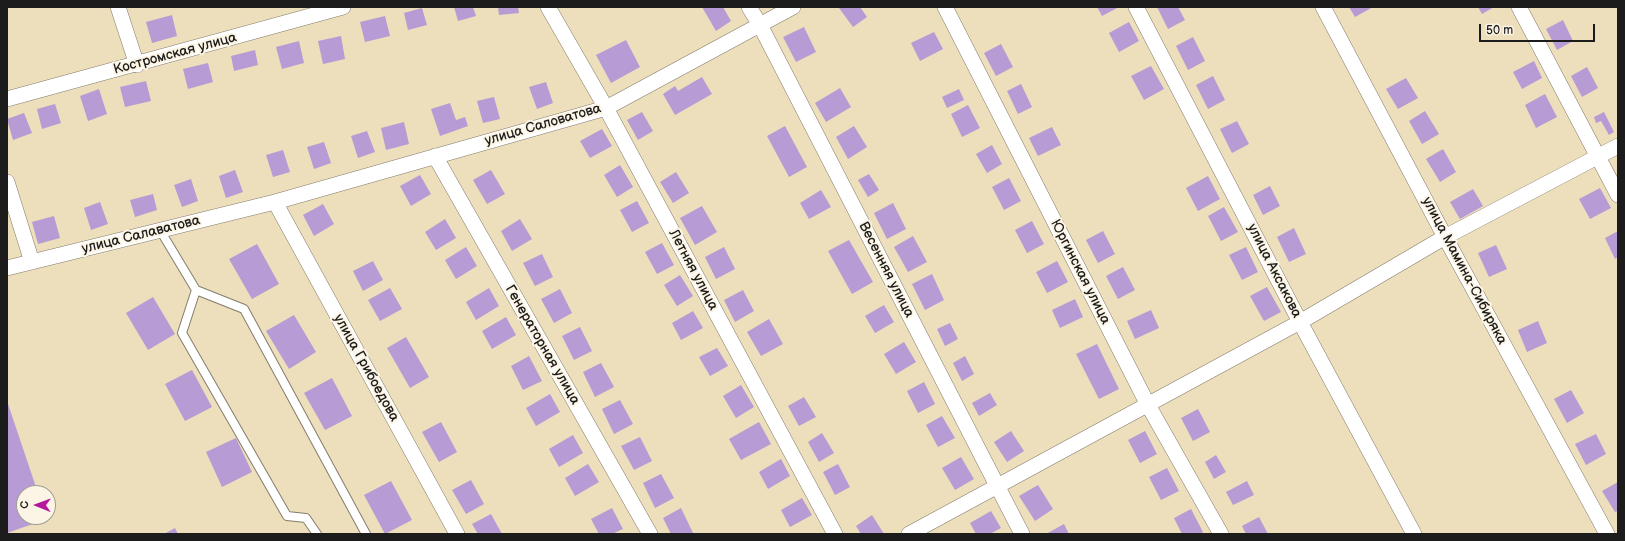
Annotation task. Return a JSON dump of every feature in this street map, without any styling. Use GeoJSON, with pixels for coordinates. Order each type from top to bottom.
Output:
{"type":"FeatureCollection","features":[{"type":"Feature","properties":{"kind":"street"},"geometry":{"type":"LineString","coordinates":[[118,7],[137,65]]}},
{"type":"Feature","properties":{"kind":"street","name":"Костромская улица"},"geometry":{"type":"LineString","coordinates":[[7,99],[137,65],[312,11],[343,7]]}},
{"type":"Feature","properties":{"kind":"street","name":"Летняя улица"},"geometry":{"type":"LineString","coordinates":[[548,7],[606,108],[835,534]]}},
{"type":"Feature","properties":{"kind":"street","name":"Весенняя улица"},"geometry":{"type":"LineString","coordinates":[[749,7],[760,25],[1022,534]]}},
{"type":"Feature","properties":{"kind":"street","name":"улица Саловатова"},"geometry":{"type":"LineString","coordinates":[[275,202],[606,108],[793,7]]}},
{"type":"Feature","properties":{"kind":"street","name":"Юргинская улица"},"geometry":{"type":"LineString","coordinates":[[945,7],[1148,405],[1221,534]]}},
{"type":"Feature","properties":{"kind":"street","name":"улица Аксакова"},"geometry":{"type":"LineString","coordinates":[[1136,7],[1300,322],[1414,534]]}},
{"type":"Feature","properties":{"kind":"street","name":"улица Мамина-Сибиряка"},"geometry":{"type":"LineString","coordinates":[[1323,7],[1445,237],[1607,534]]}},
{"type":"Feature","properties":{"kind":"street"},"geometry":{"type":"LineString","coordinates":[[1519,7],[1618,195]]}},
{"type":"Feature","properties":{"kind":"street"},"geometry":{"type":"LineString","coordinates":[[909,534],[1300,322],[1445,237],[1618,146]]}},
{"type":"Feature","properties":{"kind":"street","name":"Генераторная улица"},"geometry":{"type":"LineString","coordinates":[[435,156],[650,534]]}},
{"type":"Feature","properties":{"kind":"street"},"geometry":{"type":"LineString","coordinates":[[7,182],[32,262]]}},
{"type":"Feature","properties":{"kind":"street","name":"улица Салаватова"},"geometry":{"type":"LineString","coordinates":[[7,268],[275,202]]}},
{"type":"Feature","properties":{"kind":"street","name":"улица Грибоедова"},"geometry":{"type":"LineString","coordinates":[[275,202],[457,534]]}},
{"type":"Feature","properties":{"kind":"lane"},"geometry":{"type":"LineString","coordinates":[[160,230],[196,290],[244,309],[366,534]]}},
{"type":"Feature","properties":{"kind":"lane"},"geometry":{"type":"LineString","coordinates":[[196,290],[182,333],[287,516],[306,518],[317,534]]}},
{"type":"Feature","properties":{"kind":"building"},"geometry":{"type":"Polygon","coordinates":[[[454,7],[473,7],[476,16],[458,21],[454,7]]]}},
{"type":"Feature","properties":{"kind":"building"},"geometry":{"type":"Polygon","coordinates":[[[498,7],[518,7],[519,13],[499,15],[498,7]]]}},
{"type":"Feature","properties":{"kind":"building"},"geometry":{"type":"Polygon","coordinates":[[[702,7],[723,7],[731,21],[716,31],[702,7]]]}},
{"type":"Feature","properties":{"kind":"building"},"geometry":{"type":"Polygon","coordinates":[[[860,7],[867,17],[853,27],[839,8],[860,7]]]}},
{"type":"Feature","properties":{"kind":"building"},"geometry":{"type":"Polygon","coordinates":[[[1097,7],[1119,7],[1102,16],[1097,7]]]}},
{"type":"Feature","properties":{"kind":"building"},"geometry":{"type":"Polygon","coordinates":[[[1157,7],[1178,7],[1185,20],[1168,29],[1157,7]]]}},
{"type":"Feature","properties":{"kind":"building"},"geometry":{"type":"Polygon","coordinates":[[[1349,7],[1373,7],[1355,17],[1349,7]]]}},
{"type":"Feature","properties":{"kind":"building"},"geometry":{"type":"Polygon","coordinates":[[[1478,7],[1494,7],[1482,14],[1478,7]]]}},
{"type":"Feature","properties":{"kind":"building"},"geometry":{"type":"Polygon","coordinates":[[[422,8],[427,25],[408,30],[404,13],[422,8]]]}},
{"type":"Feature","properties":{"kind":"building"},"geometry":{"type":"Polygon","coordinates":[[[172,15],[177,36],[152,43],[146,22],[172,15]]]}},
{"type":"Feature","properties":{"kind":"building"},"geometry":{"type":"Polygon","coordinates":[[[385,16],[390,36],[365,42],[360,22],[385,16]]]}},
{"type":"Feature","properties":{"kind":"building"},"geometry":{"type":"Polygon","coordinates":[[[1563,20],[1573,41],[1557,50],[1546,29],[1563,20]]]}},
{"type":"Feature","properties":{"kind":"building"},"geometry":{"type":"Polygon","coordinates":[[[1129,22],[1139,41],[1119,52],[1109,33],[1129,22]]]}},
{"type":"Feature","properties":{"kind":"building"},"geometry":{"type":"Polygon","coordinates":[[[804,27],[816,52],[796,62],[783,37],[804,27]]]}},
{"type":"Feature","properties":{"kind":"building"},"geometry":{"type":"Polygon","coordinates":[[[934,32],[943,49],[920,61],[911,43],[934,32]]]}},
{"type":"Feature","properties":{"kind":"building"},"geometry":{"type":"Polygon","coordinates":[[[341,36],[345,59],[323,64],[318,41],[341,36]]]}},
{"type":"Feature","properties":{"kind":"building"},"geometry":{"type":"Polygon","coordinates":[[[1193,37],[1205,61],[1188,70],[1176,46],[1193,37]]]}},
{"type":"Feature","properties":{"kind":"building"},"geometry":{"type":"Polygon","coordinates":[[[626,40],[640,67],[611,83],[596,55],[626,40]]]}},
{"type":"Feature","properties":{"kind":"building"},"geometry":{"type":"Polygon","coordinates":[[[299,41],[304,63],[282,69],[276,47],[299,41]]]}},
{"type":"Feature","properties":{"kind":"building"},"geometry":{"type":"Polygon","coordinates":[[[1001,44],[1013,67],[996,76],[984,53],[1001,44]]]}},
{"type":"Feature","properties":{"kind":"building"},"geometry":{"type":"Polygon","coordinates":[[[255,50],[258,65],[234,71],[231,56],[255,50]]]}},
{"type":"Feature","properties":{"kind":"building"},"geometry":{"type":"Polygon","coordinates":[[[1534,61],[1542,78],[1522,89],[1513,72],[1534,61]]]}},
{"type":"Feature","properties":{"kind":"building"},"geometry":{"type":"Polygon","coordinates":[[[208,63],[213,82],[188,89],[183,69],[208,63]]]}},
{"type":"Feature","properties":{"kind":"building"},"geometry":{"type":"Polygon","coordinates":[[[1151,66],[1164,89],[1144,100],[1131,76],[1151,66]]]}},
{"type":"Feature","properties":{"kind":"building"},"geometry":{"type":"Polygon","coordinates":[[[1587,67],[1598,88],[1582,97],[1571,76],[1587,67]]]}},
{"type":"Feature","properties":{"kind":"building"},"geometry":{"type":"Polygon","coordinates":[[[1213,76],[1225,100],[1208,109],[1196,85],[1213,76]]]}},
{"type":"Feature","properties":{"kind":"building"},"geometry":{"type":"Polygon","coordinates":[[[702,77],[712,94],[675,115],[663,94],[675,86],[678,91],[702,77]]]}},
{"type":"Feature","properties":{"kind":"building"},"geometry":{"type":"Polygon","coordinates":[[[1406,78],[1418,98],[1398,109],[1386,89],[1406,78]]]}},
{"type":"Feature","properties":{"kind":"building"},"geometry":{"type":"Polygon","coordinates":[[[146,81],[151,101],[125,107],[120,87],[146,81]]]}},
{"type":"Feature","properties":{"kind":"building"},"geometry":{"type":"Polygon","coordinates":[[[546,82],[553,103],[537,109],[529,87],[546,82]]]}},
{"type":"Feature","properties":{"kind":"building"},"geometry":{"type":"Polygon","coordinates":[[[1021,84],[1032,107],[1018,114],[1007,91],[1021,84]]]}},
{"type":"Feature","properties":{"kind":"building"},"geometry":{"type":"Polygon","coordinates":[[[840,88],[851,107],[826,122],[815,103],[840,88]]]}},
{"type":"Feature","properties":{"kind":"building"},"geometry":{"type":"Polygon","coordinates":[[[99,89],[107,114],[88,121],[80,96],[99,89]]]}},
{"type":"Feature","properties":{"kind":"building"},"geometry":{"type":"Polygon","coordinates":[[[959,89],[964,100],[947,108],[942,97],[959,89]]]}},
{"type":"Feature","properties":{"kind":"building"},"geometry":{"type":"Polygon","coordinates":[[[1545,94],[1557,117],[1536,128],[1525,105],[1545,94]]]}},
{"type":"Feature","properties":{"kind":"building"},"geometry":{"type":"Polygon","coordinates":[[[494,97],[500,119],[483,123],[477,101],[494,97]]]}},
{"type":"Feature","properties":{"kind":"building"},"geometry":{"type":"Polygon","coordinates":[[[450,103],[456,120],[465,117],[468,126],[440,136],[431,109],[450,103]]]}},
{"type":"Feature","properties":{"kind":"building"},"geometry":{"type":"Polygon","coordinates":[[[55,104],[61,123],[42,129],[37,109],[55,104]]]}},
{"type":"Feature","properties":{"kind":"building"},"geometry":{"type":"Polygon","coordinates":[[[968,105],[980,128],[962,137],[951,114],[968,105]]]}},
{"type":"Feature","properties":{"kind":"building"},"geometry":{"type":"Polygon","coordinates":[[[1425,111],[1439,134],[1422,144],[1409,121],[1425,111]]]}},
{"type":"Feature","properties":{"kind":"building"},"geometry":{"type":"Polygon","coordinates":[[[642,112],[653,131],[638,140],[627,120],[642,112]]]}},
{"type":"Feature","properties":{"kind":"building"},"geometry":{"type":"Polygon","coordinates":[[[1604,112],[1614,132],[1609,135],[1601,121],[1596,123],[1594,117],[1604,112]]]}},
{"type":"Feature","properties":{"kind":"building"},"geometry":{"type":"Polygon","coordinates":[[[24,113],[32,133],[13,140],[7,119],[24,113]]]}},
{"type":"Feature","properties":{"kind":"building"},"geometry":{"type":"Polygon","coordinates":[[[1237,121],[1249,144],[1232,153],[1220,129],[1237,121]]]}},
{"type":"Feature","properties":{"kind":"building"},"geometry":{"type":"Polygon","coordinates":[[[404,122],[409,144],[386,150],[381,128],[404,122]]]}},
{"type":"Feature","properties":{"kind":"building"},"geometry":{"type":"Polygon","coordinates":[[[785,126],[807,167],[789,177],[767,136],[785,126]]]}},
{"type":"Feature","properties":{"kind":"building"},"geometry":{"type":"Polygon","coordinates":[[[854,126],[867,147],[848,159],[836,137],[854,126]]]}},
{"type":"Feature","properties":{"kind":"building"},"geometry":{"type":"Polygon","coordinates":[[[1052,127],[1061,145],[1038,156],[1029,138],[1052,127]]]}},
{"type":"Feature","properties":{"kind":"building"},"geometry":{"type":"Polygon","coordinates":[[[602,129],[612,146],[590,158],[580,141],[602,129]]]}},
{"type":"Feature","properties":{"kind":"building"},"geometry":{"type":"Polygon","coordinates":[[[367,131],[375,152],[358,158],[351,136],[367,131]]]}},
{"type":"Feature","properties":{"kind":"building"},"geometry":{"type":"Polygon","coordinates":[[[324,142],[331,163],[314,169],[307,147],[324,142]]]}},
{"type":"Feature","properties":{"kind":"building"},"geometry":{"type":"Polygon","coordinates":[[[992,145],[1002,164],[987,173],[976,154],[992,145]]]}},
{"type":"Feature","properties":{"kind":"building"},"geometry":{"type":"Polygon","coordinates":[[[1443,149],[1456,172],[1440,182],[1426,159],[1443,149]]]}},
{"type":"Feature","properties":{"kind":"building"},"geometry":{"type":"Polygon","coordinates":[[[283,150],[290,172],[273,177],[266,155],[283,150]]]}},
{"type":"Feature","properties":{"kind":"building"},"geometry":{"type":"Polygon","coordinates":[[[620,165],[633,187],[617,197],[604,175],[620,165]]]}},
{"type":"Feature","properties":{"kind":"building"},"geometry":{"type":"Polygon","coordinates":[[[235,170],[243,192],[226,198],[219,176],[235,170]]]}},
{"type":"Feature","properties":{"kind":"building"},"geometry":{"type":"Polygon","coordinates":[[[491,170],[505,194],[487,204],[473,180],[491,170]]]}},
{"type":"Feature","properties":{"kind":"building"},"geometry":{"type":"Polygon","coordinates":[[[676,172],[689,193],[673,203],[660,182],[676,172]]]}},
{"type":"Feature","properties":{"kind":"building"},"geometry":{"type":"Polygon","coordinates":[[[869,174],[879,190],[868,197],[858,180],[869,174]]]}},
{"type":"Feature","properties":{"kind":"building"},"geometry":{"type":"Polygon","coordinates":[[[420,175],[431,194],[411,206],[400,186],[420,175]]]}},
{"type":"Feature","properties":{"kind":"building"},"geometry":{"type":"Polygon","coordinates":[[[1208,176],[1220,199],[1198,211],[1186,188],[1208,176]]]}},
{"type":"Feature","properties":{"kind":"building"},"geometry":{"type":"Polygon","coordinates":[[[1009,178],[1021,201],[1004,210],[992,187],[1009,178]]]}},
{"type":"Feature","properties":{"kind":"building"},"geometry":{"type":"Polygon","coordinates":[[[191,179],[198,201],[182,207],[174,185],[191,179]]]}},
{"type":"Feature","properties":{"kind":"building"},"geometry":{"type":"Polygon","coordinates":[[[1270,186],[1280,206],[1263,215],[1253,195],[1270,186]]]}},
{"type":"Feature","properties":{"kind":"building"},"geometry":{"type":"Polygon","coordinates":[[[1600,188],[1611,208],[1590,219],[1579,199],[1600,188]]]}},
{"type":"Feature","properties":{"kind":"building"},"geometry":{"type":"Polygon","coordinates":[[[1473,189],[1483,206],[1460,219],[1450,202],[1473,189]]]}},
{"type":"Feature","properties":{"kind":"building"},"geometry":{"type":"Polygon","coordinates":[[[821,190],[831,207],[809,219],[800,203],[821,190]]]}},
{"type":"Feature","properties":{"kind":"building"},"geometry":{"type":"Polygon","coordinates":[[[153,194],[157,210],[135,217],[130,200],[153,194]]]}},
{"type":"Feature","properties":{"kind":"building"},"geometry":{"type":"Polygon","coordinates":[[[637,201],[649,223],[632,232],[620,210],[637,201]]]}},
{"type":"Feature","properties":{"kind":"building"},"geometry":{"type":"Polygon","coordinates":[[[100,202],[108,224],[91,230],[84,208],[100,202]]]}},
{"type":"Feature","properties":{"kind":"building"},"geometry":{"type":"Polygon","coordinates":[[[893,203],[906,229],[887,239],[874,213],[893,203]]]}},
{"type":"Feature","properties":{"kind":"building"},"geometry":{"type":"Polygon","coordinates":[[[323,204],[334,224],[314,236],[303,215],[323,204]]]}},
{"type":"Feature","properties":{"kind":"building"},"geometry":{"type":"Polygon","coordinates":[[[702,206],[717,232],[695,245],[680,218],[702,206]]]}},
{"type":"Feature","properties":{"kind":"building"},"geometry":{"type":"Polygon","coordinates":[[[1224,207],[1238,232],[1221,241],[1208,216],[1224,207]]]}},
{"type":"Feature","properties":{"kind":"building"},"geometry":{"type":"Polygon","coordinates":[[[54,216],[60,238],[38,244],[32,222],[54,216]]]}},
{"type":"Feature","properties":{"kind":"building"},"geometry":{"type":"Polygon","coordinates":[[[445,219],[456,238],[436,250],[425,232],[445,219]]]}},
{"type":"Feature","properties":{"kind":"building"},"geometry":{"type":"Polygon","coordinates":[[[520,219],[532,239],[512,251],[501,231],[520,219]]]}},
{"type":"Feature","properties":{"kind":"building"},"geometry":{"type":"Polygon","coordinates":[[[1032,221],[1044,244],[1027,253],[1015,230],[1032,221]]]}},
{"type":"Feature","properties":{"kind":"building"},"geometry":{"type":"Polygon","coordinates":[[[1294,228],[1306,254],[1289,262],[1277,237],[1294,228]]]}},
{"type":"Feature","properties":{"kind":"building"},"geometry":{"type":"Polygon","coordinates":[[[1103,231],[1115,254],[1098,263],[1086,240],[1103,231]]]}},
{"type":"Feature","properties":{"kind":"building"},"geometry":{"type":"Polygon","coordinates":[[[1618,231],[1618,257],[1615,259],[1605,238],[1618,231]]]}},
{"type":"Feature","properties":{"kind":"building"},"geometry":{"type":"Polygon","coordinates":[[[913,236],[927,262],[908,272],[894,247],[913,236]]]}},
{"type":"Feature","properties":{"kind":"building"},"geometry":{"type":"Polygon","coordinates":[[[849,240],[873,282],[852,294],[828,251],[849,240]]]}},
{"type":"Feature","properties":{"kind":"building"},"geometry":{"type":"Polygon","coordinates":[[[662,243],[674,265],[657,274],[645,252],[662,243]]]}},
{"type":"Feature","properties":{"kind":"building"},"geometry":{"type":"Polygon","coordinates":[[[257,244],[279,284],[252,299],[229,259],[257,244]]]}},
{"type":"Feature","properties":{"kind":"building"},"geometry":{"type":"Polygon","coordinates":[[[1496,245],[1507,269],[1489,277],[1478,253],[1496,245]]]}},
{"type":"Feature","properties":{"kind":"building"},"geometry":{"type":"Polygon","coordinates":[[[466,247],[477,266],[456,279],[445,260],[466,247]]]}},
{"type":"Feature","properties":{"kind":"building"},"geometry":{"type":"Polygon","coordinates":[[[724,247],[735,269],[716,279],[705,257],[724,247]]]}},
{"type":"Feature","properties":{"kind":"building"},"geometry":{"type":"Polygon","coordinates":[[[1246,247],[1258,272],[1242,280],[1229,255],[1246,247]]]}},
{"type":"Feature","properties":{"kind":"building"},"geometry":{"type":"Polygon","coordinates":[[[542,254],[553,277],[535,286],[523,263],[542,254]]]}},
{"type":"Feature","properties":{"kind":"building"},"geometry":{"type":"Polygon","coordinates":[[[373,261],[383,280],[363,291],[353,271],[373,261]]]}},
{"type":"Feature","properties":{"kind":"building"},"geometry":{"type":"Polygon","coordinates":[[[1057,261],[1068,282],[1047,293],[1036,272],[1057,261]]]}},
{"type":"Feature","properties":{"kind":"building"},"geometry":{"type":"Polygon","coordinates":[[[1123,267],[1135,290],[1118,299],[1106,276],[1123,267]]]}},
{"type":"Feature","properties":{"kind":"building"},"geometry":{"type":"Polygon","coordinates":[[[932,274],[944,300],[925,310],[912,284],[932,274]]]}},
{"type":"Feature","properties":{"kind":"building"},"geometry":{"type":"Polygon","coordinates":[[[680,275],[693,296],[677,306],[664,285],[680,275]]]}},
{"type":"Feature","properties":{"kind":"building"},"geometry":{"type":"Polygon","coordinates":[[[1267,287],[1281,312],[1264,321],[1250,296],[1267,287]]]}},
{"type":"Feature","properties":{"kind":"building"},"geometry":{"type":"Polygon","coordinates":[[[390,288],[402,309],[380,321],[368,300],[390,288]]]}},
{"type":"Feature","properties":{"kind":"building"},"geometry":{"type":"Polygon","coordinates":[[[489,288],[499,306],[476,320],[466,302],[489,288]]]}},
{"type":"Feature","properties":{"kind":"building"},"geometry":{"type":"Polygon","coordinates":[[[560,289],[572,313],[554,323],[541,299],[560,289]]]}},
{"type":"Feature","properties":{"kind":"building"},"geometry":{"type":"Polygon","coordinates":[[[743,290],[754,311],[735,322],[724,300],[743,290]]]}},
{"type":"Feature","properties":{"kind":"building"},"geometry":{"type":"Polygon","coordinates":[[[153,297],[175,334],[148,350],[126,313],[153,297]]]}},
{"type":"Feature","properties":{"kind":"building"},"geometry":{"type":"Polygon","coordinates":[[[1075,299],[1083,317],[1060,328],[1052,310],[1075,299]]]}},
{"type":"Feature","properties":{"kind":"building"},"geometry":{"type":"Polygon","coordinates":[[[884,305],[894,322],[875,333],[865,316],[884,305]]]}},
{"type":"Feature","properties":{"kind":"building"},"geometry":{"type":"Polygon","coordinates":[[[1151,310],[1159,328],[1135,339],[1127,321],[1151,310]]]}},
{"type":"Feature","properties":{"kind":"building"},"geometry":{"type":"Polygon","coordinates":[[[693,311],[703,328],[681,340],[672,323],[693,311]]]}},
{"type":"Feature","properties":{"kind":"building"},"geometry":{"type":"Polygon","coordinates":[[[294,315],[316,352],[289,369],[266,331],[294,315]]]}},
{"type":"Feature","properties":{"kind":"building"},"geometry":{"type":"Polygon","coordinates":[[[506,317],[516,335],[492,349],[482,331],[506,317]]]}},
{"type":"Feature","properties":{"kind":"building"},"geometry":{"type":"Polygon","coordinates":[[[769,319],[783,344],[761,356],[747,332],[769,319]]]}},
{"type":"Feature","properties":{"kind":"building"},"geometry":{"type":"Polygon","coordinates":[[[1538,321],[1547,343],[1527,352],[1518,330],[1538,321]]]}},
{"type":"Feature","properties":{"kind":"building"},"geometry":{"type":"Polygon","coordinates":[[[950,323],[958,339],[945,346],[937,329],[950,323]]]}},
{"type":"Feature","properties":{"kind":"building"},"geometry":{"type":"Polygon","coordinates":[[[580,327],[592,351],[574,360],[562,336],[580,327]]]}},
{"type":"Feature","properties":{"kind":"building"},"geometry":{"type":"Polygon","coordinates":[[[406,337],[429,377],[410,388],[387,348],[406,337]]]}},
{"type":"Feature","properties":{"kind":"building"},"geometry":{"type":"Polygon","coordinates":[[[904,342],[916,362],[896,374],[884,354],[904,342]]]}},
{"type":"Feature","properties":{"kind":"building"},"geometry":{"type":"Polygon","coordinates":[[[1097,344],[1119,389],[1099,399],[1076,354],[1097,344]]]}},
{"type":"Feature","properties":{"kind":"building"},"geometry":{"type":"Polygon","coordinates":[[[717,348],[728,366],[710,376],[699,357],[717,348]]]}},
{"type":"Feature","properties":{"kind":"building"},"geometry":{"type":"Polygon","coordinates":[[[529,356],[542,381],[523,390],[511,366],[529,356]]]}},
{"type":"Feature","properties":{"kind":"building"},"geometry":{"type":"Polygon","coordinates":[[[965,356],[974,374],[962,381],[953,363],[965,356]]]}},
{"type":"Feature","properties":{"kind":"building"},"geometry":{"type":"Polygon","coordinates":[[[601,363],[614,387],[595,397],[583,372],[601,363]]]}},
{"type":"Feature","properties":{"kind":"building"},"geometry":{"type":"Polygon","coordinates":[[[192,370],[212,407],[185,421],[165,384],[192,370]]]}},
{"type":"Feature","properties":{"kind":"building"},"geometry":{"type":"Polygon","coordinates":[[[332,378],[352,416],[325,430],[304,393],[332,378]]]}},
{"type":"Feature","properties":{"kind":"building"},"geometry":{"type":"Polygon","coordinates":[[[924,382],[935,404],[918,413],[907,391],[924,382]]]}},
{"type":"Feature","properties":{"kind":"building"},"geometry":{"type":"Polygon","coordinates":[[[741,385],[754,407],[736,418],[723,396],[741,385]]]}},
{"type":"Feature","properties":{"kind":"building"},"geometry":{"type":"Polygon","coordinates":[[[1571,390],[1584,413],[1567,423],[1554,399],[1571,390]]]}},
{"type":"Feature","properties":{"kind":"building"},"geometry":{"type":"Polygon","coordinates":[[[990,393],[997,405],[979,416],[972,403],[990,393]]]}},
{"type":"Feature","properties":{"kind":"building"},"geometry":{"type":"Polygon","coordinates":[[[550,394],[560,412],[536,426],[526,408],[550,394]]]}},
{"type":"Feature","properties":{"kind":"building"},"geometry":{"type":"Polygon","coordinates":[[[804,397],[816,417],[799,426],[788,406],[804,397]]]}},
{"type":"Feature","properties":{"kind":"building"},"geometry":{"type":"Polygon","coordinates":[[[620,400],[633,424],[614,434],[602,409],[620,400]]]}},
{"type":"Feature","properties":{"kind":"building"},"geometry":{"type":"Polygon","coordinates":[[[7,401],[35,485],[16,485],[16,525],[30,525],[7,533],[7,401]]]}},
{"type":"Feature","properties":{"kind":"building"},"geometry":{"type":"Polygon","coordinates":[[[1198,409],[1210,432],[1193,441],[1181,418],[1198,409]]]}},
{"type":"Feature","properties":{"kind":"building"},"geometry":{"type":"Polygon","coordinates":[[[942,416],[955,438],[938,447],[926,425],[942,416]]]}},
{"type":"Feature","properties":{"kind":"building"},"geometry":{"type":"Polygon","coordinates":[[[441,422],[457,452],[439,462],[422,432],[441,422]]]}},
{"type":"Feature","properties":{"kind":"building"},"geometry":{"type":"Polygon","coordinates":[[[759,422],[771,444],[741,460],[729,439],[759,422]]]}},
{"type":"Feature","properties":{"kind":"building"},"geometry":{"type":"Polygon","coordinates":[[[1011,431],[1024,451],[1007,462],[994,442],[1011,431]]]}},
{"type":"Feature","properties":{"kind":"building"},"geometry":{"type":"Polygon","coordinates":[[[1145,431],[1157,454],[1140,463],[1128,440],[1145,431]]]}},
{"type":"Feature","properties":{"kind":"building"},"geometry":{"type":"Polygon","coordinates":[[[822,433],[834,453],[819,462],[808,442],[822,433]]]}},
{"type":"Feature","properties":{"kind":"building"},"geometry":{"type":"Polygon","coordinates":[[[1596,434],[1606,454],[1586,465],[1575,444],[1596,434]]]}},
{"type":"Feature","properties":{"kind":"building"},"geometry":{"type":"Polygon","coordinates":[[[573,435],[583,453],[559,467],[549,449],[573,435]]]}},
{"type":"Feature","properties":{"kind":"building"},"geometry":{"type":"Polygon","coordinates":[[[640,437],[652,461],[634,470],[621,446],[640,437]]]}},
{"type":"Feature","properties":{"kind":"building"},"geometry":{"type":"Polygon","coordinates":[[[236,438],[252,472],[222,487],[206,452],[236,438]]]}},
{"type":"Feature","properties":{"kind":"building"},"geometry":{"type":"Polygon","coordinates":[[[1216,455],[1226,472],[1214,479],[1205,462],[1216,455]]]}},
{"type":"Feature","properties":{"kind":"building"},"geometry":{"type":"Polygon","coordinates":[[[961,457],[974,479],[955,490],[942,468],[961,457]]]}},
{"type":"Feature","properties":{"kind":"building"},"geometry":{"type":"Polygon","coordinates":[[[781,459],[790,476],[768,489],[759,472],[781,459]]]}},
{"type":"Feature","properties":{"kind":"building"},"geometry":{"type":"Polygon","coordinates":[[[588,464],[599,482],[575,496],[565,478],[588,464]]]}},
{"type":"Feature","properties":{"kind":"building"},"geometry":{"type":"Polygon","coordinates":[[[838,464],[850,487],[835,495],[823,472],[838,464]]]}},
{"type":"Feature","properties":{"kind":"building"},"geometry":{"type":"Polygon","coordinates":[[[1167,468],[1179,491],[1161,500],[1149,477],[1167,468]]]}},
{"type":"Feature","properties":{"kind":"building"},"geometry":{"type":"Polygon","coordinates":[[[661,474],[674,498],[655,508],[643,483],[661,474]]]}},
{"type":"Feature","properties":{"kind":"building"},"geometry":{"type":"Polygon","coordinates":[[[471,480],[484,504],[466,514],[452,490],[471,480]]]}},
{"type":"Feature","properties":{"kind":"building"},"geometry":{"type":"Polygon","coordinates":[[[391,481],[412,520],[385,534],[364,495],[391,481]]]}},
{"type":"Feature","properties":{"kind":"building"},"geometry":{"type":"Polygon","coordinates":[[[1247,481],[1254,495],[1233,505],[1226,492],[1247,481]]]}},
{"type":"Feature","properties":{"kind":"building"},"geometry":{"type":"Polygon","coordinates":[[[1618,482],[1618,511],[1615,512],[1602,491],[1618,482]]]}},
{"type":"Feature","properties":{"kind":"building"},"geometry":{"type":"Polygon","coordinates":[[[1038,485],[1053,509],[1035,521],[1019,496],[1038,485]]]}},
{"type":"Feature","properties":{"kind":"building"},"geometry":{"type":"Polygon","coordinates":[[[802,498],[812,515],[790,527],[781,510],[802,498]]]}},
{"type":"Feature","properties":{"kind":"building"},"geometry":{"type":"Polygon","coordinates":[[[612,508],[623,529],[612,534],[599,534],[591,519],[612,508]]]}},
{"type":"Feature","properties":{"kind":"building"},"geometry":{"type":"Polygon","coordinates":[[[681,508],[693,533],[671,534],[663,518],[681,508]]]}},
{"type":"Feature","properties":{"kind":"building"},"geometry":{"type":"Polygon","coordinates":[[[1191,509],[1203,532],[1200,534],[1182,534],[1174,518],[1191,509]]]}},
{"type":"Feature","properties":{"kind":"building"},"geometry":{"type":"Polygon","coordinates":[[[991,511],[1001,528],[990,534],[976,534],[970,523],[991,511]]]}},
{"type":"Feature","properties":{"kind":"building"},"geometry":{"type":"Polygon","coordinates":[[[491,514],[502,534],[478,534],[472,524],[491,514]]]}},
{"type":"Feature","properties":{"kind":"building"},"geometry":{"type":"Polygon","coordinates":[[[872,515],[884,534],[861,534],[856,526],[872,515]]]}},
{"type":"Feature","properties":{"kind":"building"},"geometry":{"type":"Polygon","coordinates":[[[1259,517],[1268,534],[1246,534],[1242,526],[1259,517]]]}},
{"type":"Feature","properties":{"kind":"building"},"geometry":{"type":"Polygon","coordinates":[[[1064,524],[1069,534],[1046,534],[1064,524]]]}},
{"type":"Feature","properties":{"kind":"building"},"geometry":{"type":"Polygon","coordinates":[[[175,528],[178,534],[164,534],[175,528]]]}}]}
